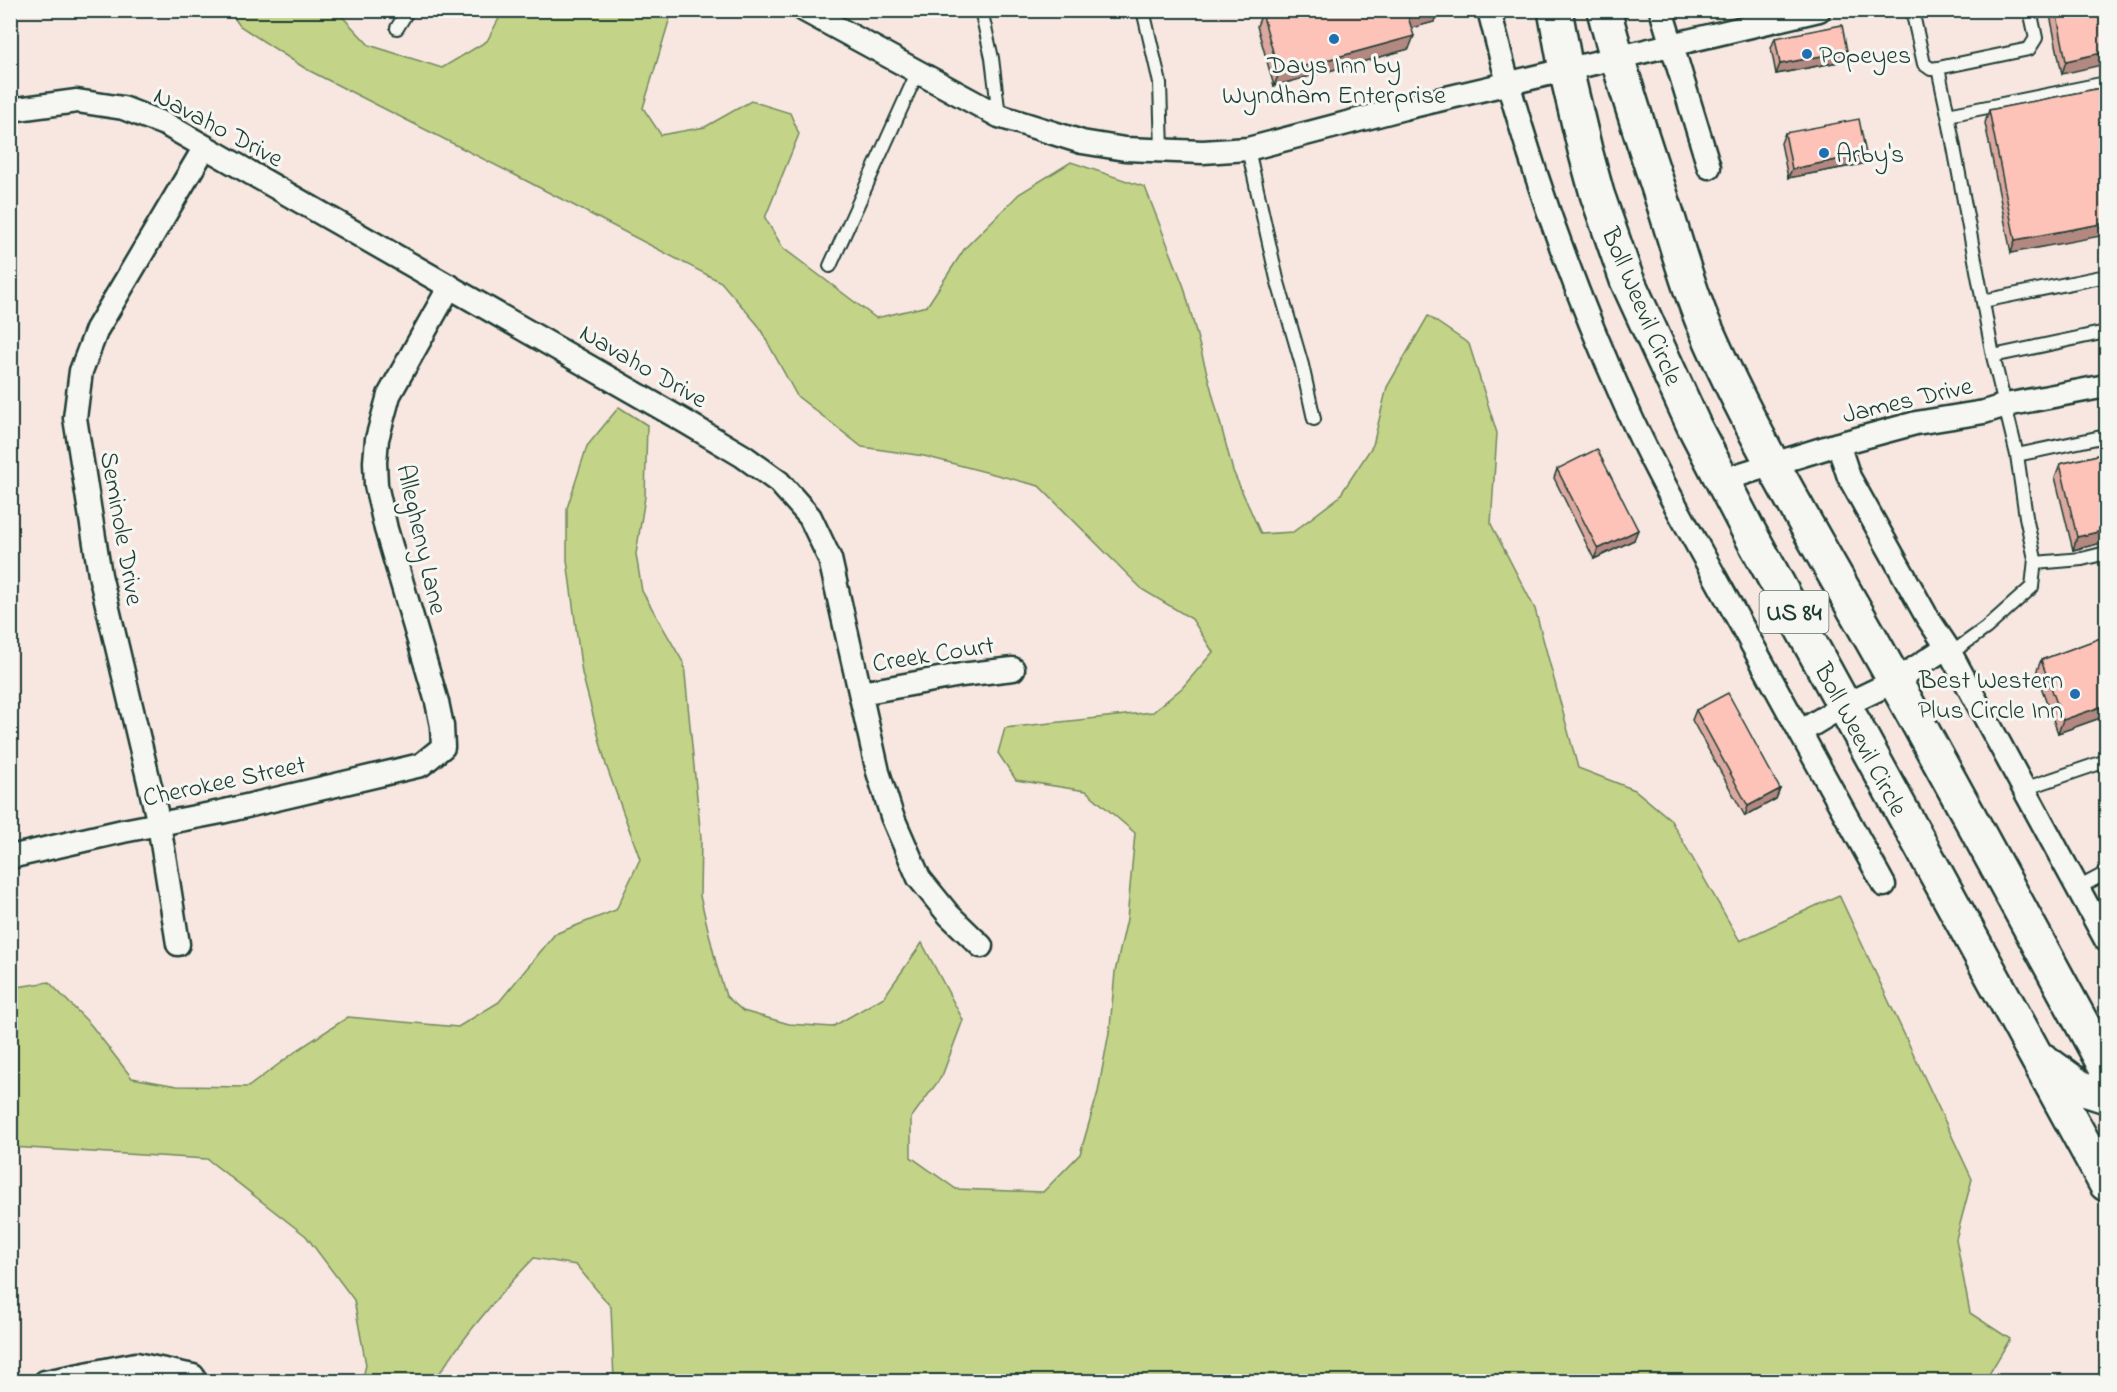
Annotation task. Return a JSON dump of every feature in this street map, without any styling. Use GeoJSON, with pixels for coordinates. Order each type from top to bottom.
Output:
{"type":"FeatureCollection","features":[{"type":"Feature","properties":{"kind":"highway","name":"Boll Weevil Circle"},"geometry":{"type":"LineString","coordinates":[[1555,10],[1566,70],[1598,194],[1627,280],[1694,426],[1843,706],[2106,1184]]}},
{"type":"Feature","properties":{"kind":"highway","name":"Boll Weevil Circle"},"geometry":{"type":"LineString","coordinates":[[1604,10],[1616,58],[1677,253],[1701,318],[1729,380],[1773,464],[2097,1039],[2106,1068]]}},
{"type":"Feature","properties":{"kind":"highway"},"geometry":{"type":"LineString","coordinates":[[2035,1054],[2080,1088],[2106,1096]]}},
{"type":"Feature","properties":{"kind":"street"},"geometry":{"type":"LineString","coordinates":[[804,10],[999,116],[1082,142],[1125,149],[1203,152],[1248,149],[1404,108],[1819,10]]}},
{"type":"Feature","properties":{"kind":"street"},"geometry":{"type":"LineString","coordinates":[[1489,10],[1507,84],[1573,278],[1625,405],[1665,487],[1884,885]]}},
{"type":"Feature","properties":{"kind":"street"},"geometry":{"type":"LineString","coordinates":[[1661,10],[1709,167]]}},
{"type":"Feature","properties":{"kind":"street","name":"Navaho Drive"},"geometry":{"type":"LineString","coordinates":[[10,110],[77,100],[123,108],[167,125],[733,450],[779,482],[810,517],[830,559],[878,772],[892,816],[919,878],[948,915],[981,946]]}},
{"type":"Feature","properties":{"kind":"street","name":"Seminole Drive"},"geometry":{"type":"LineString","coordinates":[[178,944],[159,824],[100,575],[75,418],[81,371],[97,328],[205,147]]}},
{"type":"Feature","properties":{"kind":"street","name":"Allegheny Lane"},"geometry":{"type":"LineString","coordinates":[[443,747],[442,726],[434,692],[386,529],[376,485],[375,462],[377,439],[389,395],[450,286]]}},
{"type":"Feature","properties":{"kind":"street","name":"James Drive"},"geometry":{"type":"LineString","coordinates":[[1722,480],[1838,444],[1916,423],[1984,412],[2006,405],[2106,386]]}},
{"type":"Feature","properties":{"kind":"street"},"geometry":{"type":"LineString","coordinates":[[1838,444],[1849,477],[1927,616],[1949,650],[2106,940]]}},
{"type":"Feature","properties":{"kind":"street"},"geometry":{"type":"LineString","coordinates":[[1800,732],[1843,706],[1895,681],[1949,650]]}},
{"type":"Feature","properties":{"kind":"street","name":"Creek Court"},"geometry":{"type":"LineString","coordinates":[[861,693],[961,675],[1013,669]]}},
{"type":"Feature","properties":{"kind":"street","name":"Cherokee Street"},"geometry":{"type":"LineString","coordinates":[[10,857],[221,812],[421,765],[443,747]]}},
{"type":"Feature","properties":{"kind":"street"},"geometry":{"type":"LineString","coordinates":[[45,1382],[136,1364],[193,1376]]}},
{"type":"Feature","properties":{"kind":"lane"},"geometry":{"type":"LineString","coordinates":[[397,28],[408,10]]}},
{"type":"Feature","properties":{"kind":"lane"},"geometry":{"type":"LineString","coordinates":[[981,10],[992,58],[999,116]]}},
{"type":"Feature","properties":{"kind":"lane"},"geometry":{"type":"LineString","coordinates":[[1143,10],[1160,83],[1162,151]]}},
{"type":"Feature","properties":{"kind":"lane"},"geometry":{"type":"LineString","coordinates":[[1912,10],[1924,64],[1931,69],[2029,49],[2036,38],[2030,10]]}},
{"type":"Feature","properties":{"kind":"lane"},"geometry":{"type":"LineString","coordinates":[[1938,68],[1993,356],[2017,455],[2035,563],[2032,587],[1986,628],[1949,650]]}},
{"type":"Feature","properties":{"kind":"lane"},"geometry":{"type":"LineString","coordinates":[[830,266],[918,70]]}},
{"type":"Feature","properties":{"kind":"lane"},"geometry":{"type":"LineString","coordinates":[[1948,115],[2106,83]]}},
{"type":"Feature","properties":{"kind":"lane"},"geometry":{"type":"LineString","coordinates":[[1248,149],[1277,279],[1302,365],[1314,419]]}},
{"type":"Feature","properties":{"kind":"lane"},"geometry":{"type":"LineString","coordinates":[[1983,301],[2106,276]]}},
{"type":"Feature","properties":{"kind":"lane"},"geometry":{"type":"LineString","coordinates":[[1993,356],[2106,332]]}},
{"type":"Feature","properties":{"kind":"lane"},"geometry":{"type":"LineString","coordinates":[[2017,455],[2106,436]]}},
{"type":"Feature","properties":{"kind":"lane"},"geometry":{"type":"LineString","coordinates":[[2035,563],[2082,559],[2106,553]]}},
{"type":"Feature","properties":{"kind":"lane"},"geometry":{"type":"LineString","coordinates":[[2024,789],[2106,761]]}},
{"type":"Feature","properties":{"kind":"lane"},"geometry":{"type":"LineString","coordinates":[[2078,888],[2106,873]]}},
{"type":"Feature","properties":{"kind":"green space"},"geometry":{"type":"Polygon","coordinates":[[[229,11],[337,11],[369,45],[442,68],[487,41],[503,11],[672,11],[643,108],[661,135],[705,127],[751,101],[790,113],[799,134],[765,218],[783,248],[876,318],[927,306],[965,248],[1019,194],[1071,162],[1145,187],[1184,287],[1233,471],[1261,534],[1293,532],[1339,497],[1373,445],[1387,387],[1428,316],[1469,344],[1497,433],[1491,524],[1535,609],[1578,768],[1635,790],[1670,819],[1740,941],[1839,895],[1972,1179],[1956,1239],[1970,1313],[2010,1339],[1985,1381],[614,1381],[611,1307],[576,1265],[534,1258],[481,1317],[434,1381],[362,1381],[366,1365],[354,1300],[306,1236],[207,1159],[11,1147],[11,988],[49,982],[91,1025],[132,1078],[177,1086],[248,1087],[299,1049],[348,1017],[458,1027],[499,1002],[555,934],[616,910],[640,859],[606,765],[582,673],[567,560],[567,508],[587,446],[619,407],[647,425],[645,497],[636,554],[642,591],[684,664],[701,838],[700,896],[726,996],[743,1011],[789,1024],[832,1027],[884,997],[922,943],[963,1020],[942,1076],[911,1118],[911,1157],[956,1189],[1043,1192],[1080,1154],[1098,1092],[1110,1027],[1115,972],[1127,919],[1135,833],[1086,791],[1016,780],[998,753],[1005,728],[1153,712],[1182,688],[1213,652],[1192,619],[1143,590],[1039,486],[924,456],[862,447],[797,396],[758,325],[721,282],[306,69],[240,26],[229,11]]]}},
{"type":"Feature","properties":{"kind":"building","name":"Days Inn by Wyndham Enterprise"},"geometry":{"type":"Polygon","coordinates":[[[1272,10],[1432,10],[1408,17],[1414,36],[1279,73],[1262,13],[1272,10]]]}},
{"type":"Feature","properties":{"kind":"building"},"geometry":{"type":"Polygon","coordinates":[[[2056,10],[2106,10],[2106,52],[2066,61],[2056,10]]]}},
{"type":"Feature","properties":{"kind":"building","name":"Popeyes"},"geometry":{"type":"Polygon","coordinates":[[[1842,25],[1847,51],[1780,64],[1775,38],[1842,25]]]}},
{"type":"Feature","properties":{"kind":"building"},"geometry":{"type":"Polygon","coordinates":[[[2106,87],[2106,223],[2015,240],[1989,110],[2106,87]]]}},
{"type":"Feature","properties":{"kind":"building"},"geometry":{"type":"Polygon","coordinates":[[[1859,119],[1866,154],[1792,169],[1785,133],[1859,119]]]}},
{"type":"Feature","properties":{"kind":"building"},"geometry":{"type":"Polygon","coordinates":[[[1597,449],[1638,530],[1598,549],[1557,469],[1597,449]]]}},
{"type":"Feature","properties":{"kind":"building"},"geometry":{"type":"Polygon","coordinates":[[[2106,453],[2106,530],[2077,537],[2060,464],[2106,453]]]}},
{"type":"Feature","properties":{"kind":"building","name":"Best Western Plus Circle Inn"},"geometry":{"type":"Polygon","coordinates":[[[2106,636],[2106,705],[2063,720],[2041,660],[2106,636]]]}},
{"type":"Feature","properties":{"kind":"building"},"geometry":{"type":"Polygon","coordinates":[[[1728,693],[1780,789],[1748,806],[1696,710],[1728,693]]]}},
{"type":"Feature","properties":{"kind":"place","name":"Days Inn by Wyndham Enterprise"},"geometry":{"type":"Point","coordinates":[1334,39]}},
{"type":"Feature","properties":{"kind":"place","name":"Popeyes"},"geometry":{"type":"Point","coordinates":[1807,54]}},
{"type":"Feature","properties":{"kind":"place","name":"Arby's"},"geometry":{"type":"Point","coordinates":[1824,153]}},
{"type":"Feature","properties":{"kind":"place","name":"Best Western Plus Circle Inn"},"geometry":{"type":"Point","coordinates":[2075,694]}}]}
